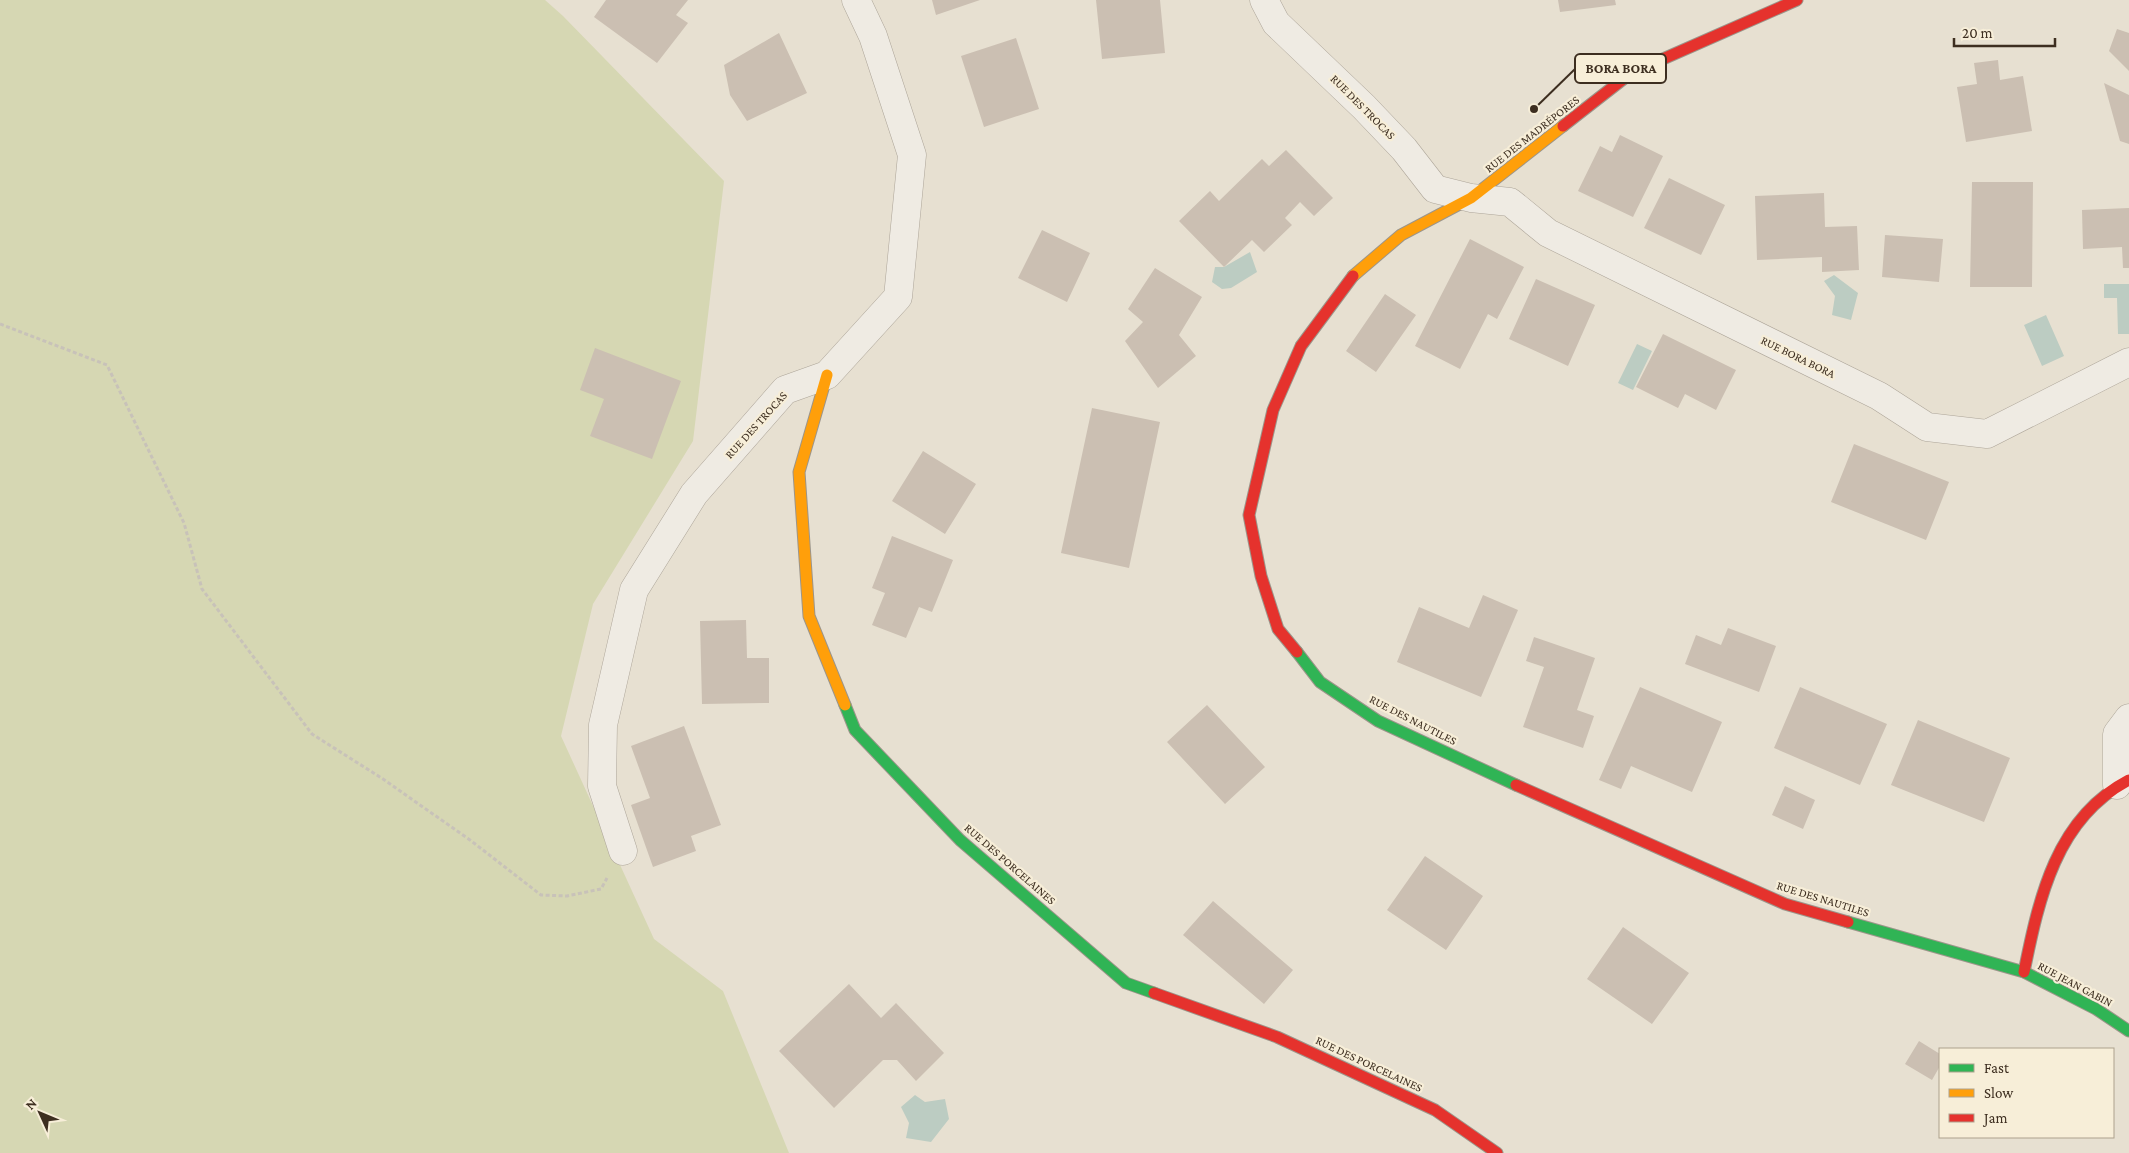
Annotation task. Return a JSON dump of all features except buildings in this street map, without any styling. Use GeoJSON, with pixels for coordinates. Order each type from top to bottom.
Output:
{"type":"FeatureCollection","features":[{"type":"Feature","properties":{"kind":"street","name":"RUE DES TROCAS"},"geometry":{"type":"LineString","coordinates":[[623,850],[602,786],[603,725],[634,590],[694,494],[785,390],[827,375],[898,297],[912,155],[873,36],[856,0]]}},
{"type":"Feature","properties":{"kind":"street","name":"RUE DES TROCAS"},"geometry":{"type":"LineString","coordinates":[[1264,0],[1276,23],[1404,149],[1435,188],[1471,198]]}},
{"type":"Feature","properties":{"kind":"street","name":"RUE DES MADRÉPORES"},"geometry":{"type":"LineString","coordinates":[[1471,198],[1632,73],[1797,0]]}},
{"type":"Feature","properties":{"kind":"street","name":"RUE BORA BORA"},"geometry":{"type":"LineString","coordinates":[[1471,198],[1510,202],[1548,233],[1879,396],[1927,427],[1987,434],[2129,362]]}},
{"type":"Feature","properties":{"kind":"street","name":"RUE DES NAUTILES"},"geometry":{"type":"LineString","coordinates":[[1471,198],[1401,235],[1348,280],[1301,346],[1273,410],[1249,514],[1262,576],[1278,629],[1320,682],[1378,721],[1568,810],[1786,904],[2024,972]]}},
{"type":"Feature","properties":{"kind":"street","name":"RUE DES PORCELAINES"},"geometry":{"type":"LineString","coordinates":[[827,375],[799,472],[809,616],[854,730],[960,840],[1126,983],[1277,1037],[1435,1110],[1497,1153]]}},
{"type":"Feature","properties":{"kind":"street"},"geometry":{"type":"LineString","coordinates":[[2123,783],[2117,734],[2129,718]]}},
{"type":"Feature","properties":{"kind":"street","name":"RUE JEAN GABIN"},"geometry":{"type":"LineString","coordinates":[[2123,783],[2083,815],[2056,855],[2038,908],[2024,972],[2096,1009],[2129,1031]]}},
{"type":"Feature","properties":{"kind":"path"},"geometry":{"type":"LineString","coordinates":[[0,324],[107,365],[184,523],[202,589],[312,734],[384,779],[470,840],[541,895],[567,896],[601,889],[623,850]]}},
{"type":"Feature","properties":{"kind":"green space"},"geometry":{"type":"Polygon","coordinates":[[[0,0],[545,0],[563,16],[724,181],[693,441],[593,604],[561,736],[654,939],[723,991],[789,1153],[0,1153],[0,0]]]}},
{"type":"Feature","properties":{"kind":"shaded area"},"geometry":{"type":"Polygon","coordinates":[[[1250,252],[1257,272],[1231,288],[1222,289],[1212,282],[1215,267],[1224,267],[1250,252]]]}},
{"type":"Feature","properties":{"kind":"shaded area"},"geometry":{"type":"Polygon","coordinates":[[[1834,275],[1858,293],[1851,320],[1832,315],[1835,296],[1824,281],[1834,275]]]}},
{"type":"Feature","properties":{"kind":"shaded area"},"geometry":{"type":"Polygon","coordinates":[[[2104,284],[2129,284],[2129,334],[2118,334],[2117,298],[2104,298],[2104,284]]]}},
{"type":"Feature","properties":{"kind":"shaded area"},"geometry":{"type":"Polygon","coordinates":[[[2046,315],[2064,356],[2042,366],[2024,325],[2046,315]]]}},
{"type":"Feature","properties":{"kind":"shaded area"},"geometry":{"type":"Polygon","coordinates":[[[1637,344],[1652,351],[1633,390],[1618,383],[1637,344]]]}},
{"type":"Feature","properties":{"kind":"shaded area"},"geometry":{"type":"Polygon","coordinates":[[[915,1095],[925,1102],[945,1099],[949,1119],[931,1142],[906,1138],[909,1123],[901,1107],[915,1095]]]}},
{"type":"Feature","properties":{"kind":"traffic: fast"},"geometry":{"type":"LineString","coordinates":[[1297,652],[1320,682],[1378,721],[1516,785]]}},
{"type":"Feature","properties":{"kind":"traffic: fast"},"geometry":{"type":"LineString","coordinates":[[845,705],[855,730],[960,840],[1126,983],[1154,993]]}},
{"type":"Feature","properties":{"kind":"traffic: fast"},"geometry":{"type":"LineString","coordinates":[[1848,922],[2024,972],[2096,1009],[2129,1031]]}},
{"type":"Feature","properties":{"kind":"traffic: slow"},"geometry":{"type":"LineString","coordinates":[[1353,276],[1401,235],[1471,198],[1563,126]]}},
{"type":"Feature","properties":{"kind":"traffic: slow"},"geometry":{"type":"LineString","coordinates":[[827,375],[799,472],[809,616],[845,705]]}},
{"type":"Feature","properties":{"kind":"traffic: jam"},"geometry":{"type":"LineString","coordinates":[[1563,126],[1631,73],[1797,0]]}},
{"type":"Feature","properties":{"kind":"traffic: jam"},"geometry":{"type":"LineString","coordinates":[[1297,652],[1278,629],[1261,576],[1249,515],[1273,410],[1301,346],[1353,276]]}},
{"type":"Feature","properties":{"kind":"traffic: jam"},"geometry":{"type":"LineString","coordinates":[[2024,972],[2036,916],[2055,862],[2068,838],[2084,816],[2104,796],[2129,780]]}},
{"type":"Feature","properties":{"kind":"traffic: jam"},"geometry":{"type":"LineString","coordinates":[[1516,785],[1785,904],[1848,922]]}},
{"type":"Feature","properties":{"kind":"traffic: jam"},"geometry":{"type":"LineString","coordinates":[[1154,993],[1277,1037],[1435,1110],[1497,1153]]}},
{"type":"Feature","properties":{"kind":"place","name":"BORA BORA"},"geometry":{"type":"Point","coordinates":[1534,109]}}]}
